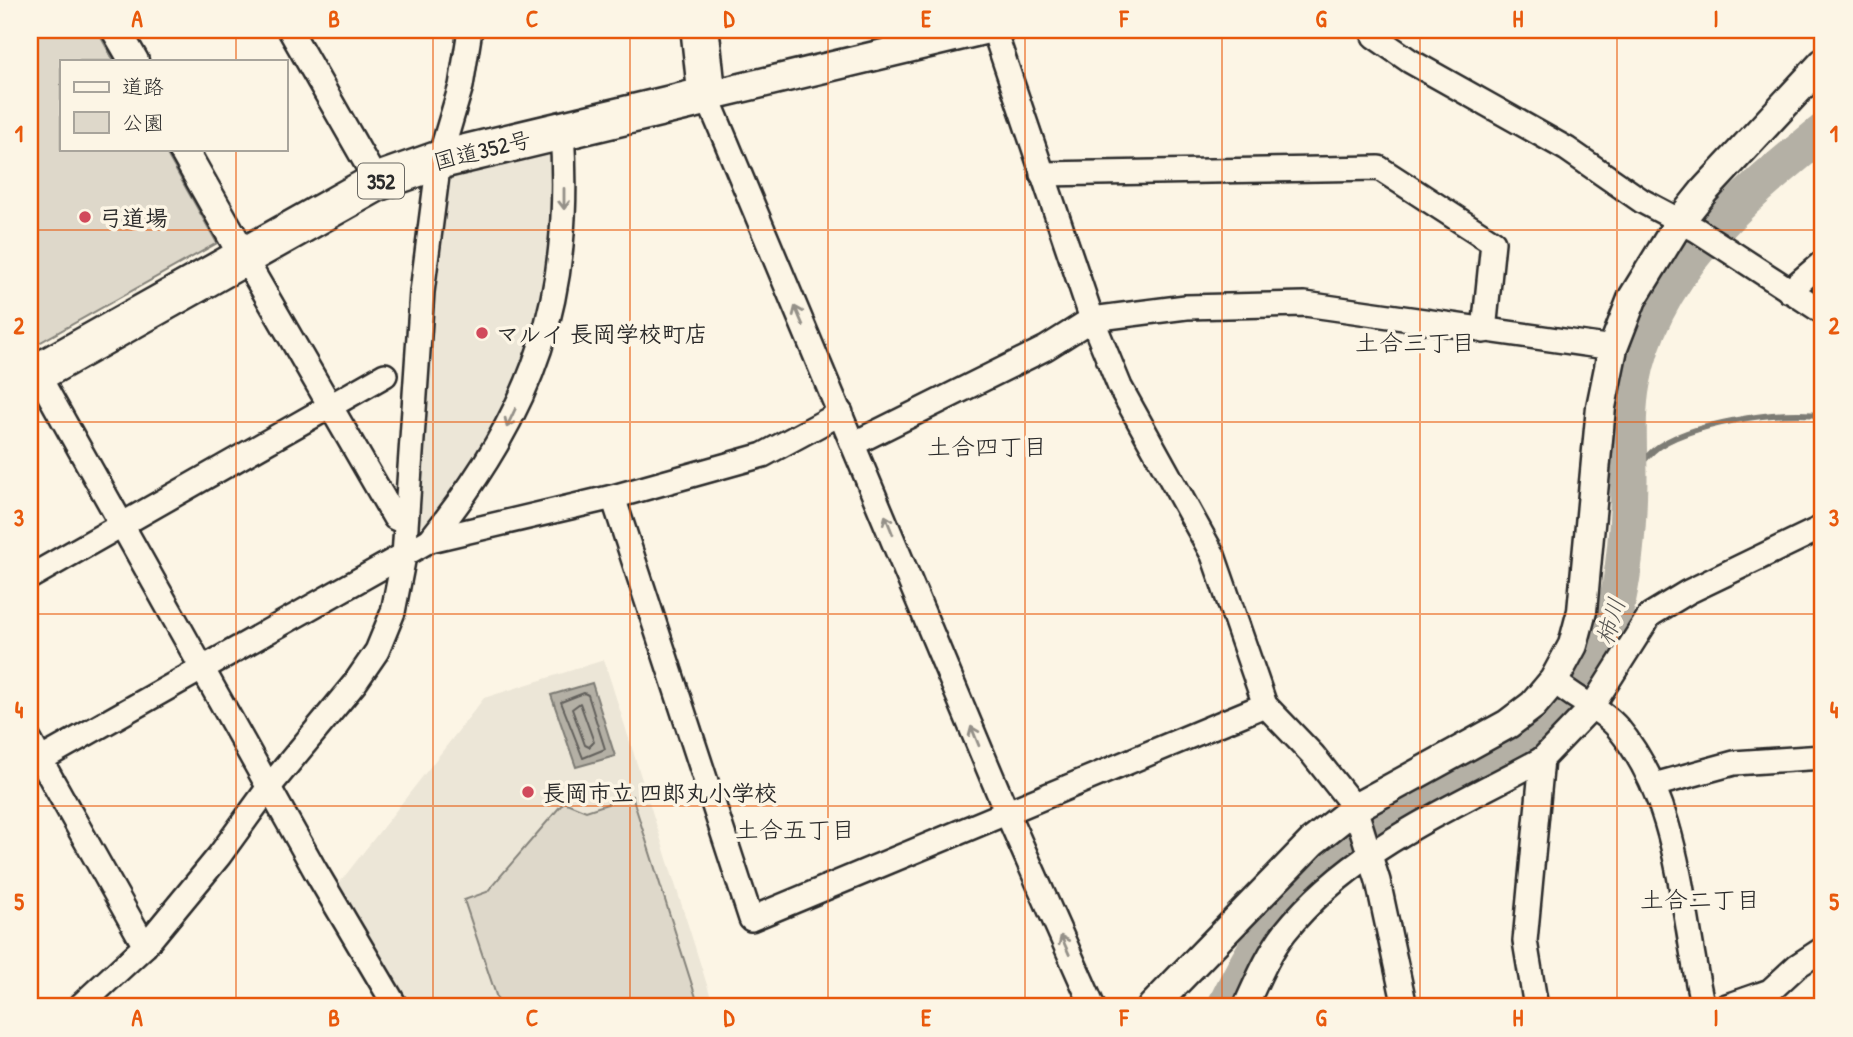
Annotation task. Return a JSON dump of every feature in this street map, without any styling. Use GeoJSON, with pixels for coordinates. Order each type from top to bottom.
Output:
{"type":"FeatureCollection","features":[{"type":"Feature","properties":{"kind":"highway"},"geometry":{"type":"LineString","coordinates":[[700,30],[707,96]]}},
{"type":"Feature","properties":{"kind":"highway","name":"国道352号"},"geometry":{"type":"LineString","coordinates":[[33,375],[377,182],[439,160],[707,96]]}},
{"type":"Feature","properties":{"kind":"street"},"geometry":{"type":"LineString","coordinates":[[116,30],[133,60]]}},
{"type":"Feature","properties":{"kind":"street"},"geometry":{"type":"LineString","coordinates":[[290,30],[377,182]]}},
{"type":"Feature","properties":{"kind":"street"},"geometry":{"type":"LineString","coordinates":[[79,1007],[145,946],[219,856],[269,787],[355,683],[377,650],[393,612],[404,556],[404,522],[422,292],[439,160],[461,86],[470,30]]}},
{"type":"Feature","properties":{"kind":"street"},"geometry":{"type":"LineString","coordinates":[[984,30],[707,96],[855,443],[1007,813],[1093,1007]]}},
{"type":"Feature","properties":{"kind":"street"},"geometry":{"type":"LineString","coordinates":[[995,30],[1092,319],[1120,387],[1213,555],[1265,705],[1313,755],[1355,808],[1370,853],[1405,1007]]}},
{"type":"Feature","properties":{"kind":"street"},"geometry":{"type":"LineString","coordinates":[[1372,30],[1374,36],[1410,61],[1567,149],[1642,201],[1697,231],[1823,312]]}},
{"type":"Feature","properties":{"kind":"street"},"geometry":{"type":"LineString","coordinates":[[1152,1007],[1312,842],[1355,808],[1508,724],[1559,685],[1582,611],[1597,437],[1614,348],[1632,299],[1697,231],[1823,63]]}},
{"type":"Feature","properties":{"kind":"street"},"geometry":{"type":"LineString","coordinates":[[430,540],[500,443],[547,334],[564,218],[562,130]]}},
{"type":"Feature","properties":{"kind":"street"},"geometry":{"type":"LineString","coordinates":[[184,150],[329,408],[395,518],[404,522]]}},
{"type":"Feature","properties":{"kind":"street"},"geometry":{"type":"LineString","coordinates":[[1042,174],[1379,168],[1493,243],[1484,331]]}},
{"type":"Feature","properties":{"kind":"street"},"geometry":{"type":"LineString","coordinates":[[1789,291],[1823,262]]}},
{"type":"Feature","properties":{"kind":"street"},"geometry":{"type":"LineString","coordinates":[[855,443],[1046,348],[1092,319],[1186,307],[1305,304],[1614,348]]}},
{"type":"Feature","properties":{"kind":"street"},"geometry":{"type":"LineString","coordinates":[[33,375],[396,1007]]}},
{"type":"Feature","properties":{"kind":"street"},"geometry":{"type":"LineString","coordinates":[[30,577],[385,375]]}},
{"type":"Feature","properties":{"kind":"street"},"geometry":{"type":"LineString","coordinates":[[145,946],[35,751],[201,668],[430,540],[613,497],[763,455],[841,413]]}},
{"type":"Feature","properties":{"kind":"street"},"geometry":{"type":"LineString","coordinates":[[613,497],[751,919],[1265,705]]}},
{"type":"Feature","properties":{"kind":"street"},"geometry":{"type":"LineString","coordinates":[[1245,1007],[1265,964],[1285,932],[1353,864],[1452,805],[1542,760],[1588,707],[1650,615],[1688,592],[1823,527]]}},
{"type":"Feature","properties":{"kind":"street"},"geometry":{"type":"LineString","coordinates":[[1559,685],[1616,725],[1654,785],[1669,832],[1703,1007]]}},
{"type":"Feature","properties":{"kind":"street"},"geometry":{"type":"LineString","coordinates":[[1654,785],[1734,763],[1823,757]]}},
{"type":"Feature","properties":{"kind":"street"},"geometry":{"type":"LineString","coordinates":[[1536,1007],[1525,941],[1542,760]]}},
{"type":"Feature","properties":{"kind":"street"},"geometry":{"type":"LineString","coordinates":[[1724,1007],[1770,992],[1797,966],[1823,950]]}},
{"type":"Feature","properties":{"kind":"shaded area"},"geometry":{"type":"Polygon","coordinates":[[[555,146],[551,260],[537,327],[495,433],[428,524],[419,525],[442,185],[455,170],[555,146]]]}},
{"type":"Feature","properties":{"kind":"shaded area","name":"長岡市立 四郎丸小学校"},"geometry":{"type":"Polygon","coordinates":[[[604,660],[714,1007],[409,1007],[337,886],[484,698],[604,660]]]}},
{"type":"Feature","properties":{"kind":"green space"},"geometry":{"type":"Polygon","coordinates":[[[30,30],[97,30],[113,60],[60,60],[60,150],[165,150],[217,243],[30,348],[30,30]]]}},
{"type":"Feature","properties":{"kind":"green space"},"geometry":{"type":"Polygon","coordinates":[[[632,796],[699,1007],[500,1007],[464,900],[487,892],[564,802],[586,811],[632,796]]]}},
{"type":"Feature","properties":{"kind":"water"},"geometry":{"type":"Polygon","coordinates":[[[592,683],[615,756],[576,767],[551,695],[592,683]]]}},
{"type":"Feature","properties":{"kind":"waterway","name":"柿川"},"geometry":{"type":"LineString","coordinates":[[1225,1007],[1249,960],[1277,917],[1292,897],[1329,860],[1381,824],[1505,757],[1534,737],[1560,714],[1583,686],[1607,639],[1620,586],[1627,531],[1628,431],[1632,383],[1643,343],[1659,306],[1679,272],[1731,212],[1823,132]]}},
{"type":"Feature","properties":{"kind":"waterway"},"geometry":{"type":"LineString","coordinates":[[1629,480],[1653,451],[1667,441],[1687,433],[1760,416],[1823,416]]}},
{"type":"Feature","properties":{"kind":"place","name":"弓道場"},"geometry":{"type":"Point","coordinates":[85,217]}},
{"type":"Feature","properties":{"kind":"place","name":"マルイ 長岡学校町店"},"geometry":{"type":"Point","coordinates":[482,333]}},
{"type":"Feature","properties":{"kind":"place","name":"長岡市立 四郎丸小学校"},"geometry":{"type":"Point","coordinates":[528,792]}},
{"type":"Feature","properties":{"kind":"district","name":"土合三丁目"},"geometry":{"type":"Point","coordinates":[1415,342]}},
{"type":"Feature","properties":{"kind":"district","name":"土合四丁目"},"geometry":{"type":"Point","coordinates":[987,446]}},
{"type":"Feature","properties":{"kind":"district","name":"土合五丁目"},"geometry":{"type":"Point","coordinates":[795,829]}},
{"type":"Feature","properties":{"kind":"district","name":"土合二丁目"},"geometry":{"type":"Point","coordinates":[1700,899]}}]}
